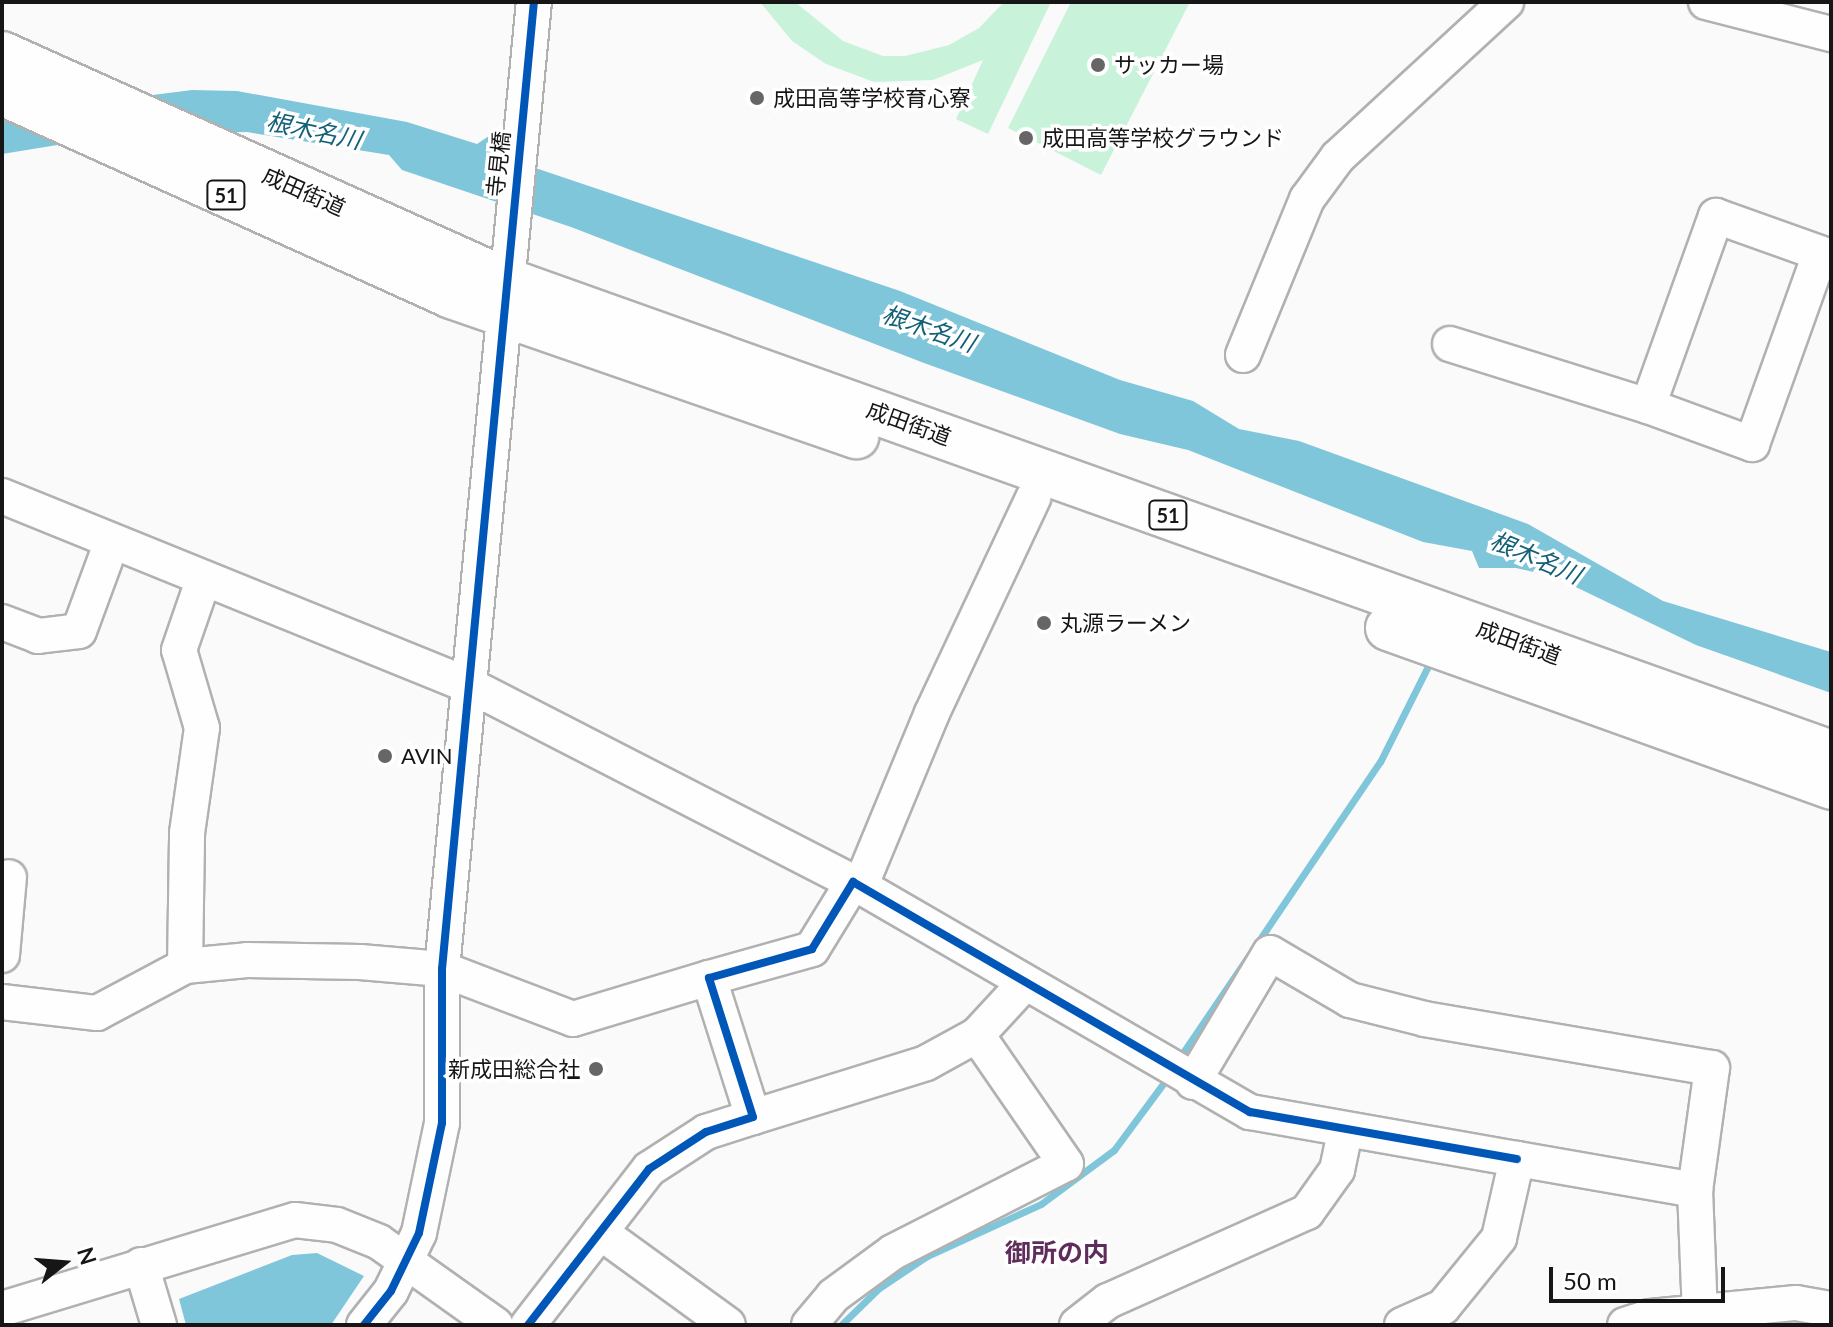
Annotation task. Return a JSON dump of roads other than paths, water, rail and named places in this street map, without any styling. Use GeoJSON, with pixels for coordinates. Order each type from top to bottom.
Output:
{"type":"FeatureCollection","features":[{"type":"Feature","properties":{"kind":"highway","name":"成田街道"},"geometry":{"type":"LineString","coordinates":[[2,54],[457,279]]}},
{"type":"Feature","properties":{"kind":"highway","name":"成田街道"},"geometry":{"type":"LineString","coordinates":[[2,93],[457,279],[505,280],[1831,753]]}},
{"type":"Feature","properties":{"kind":"highway","name":"成田街道"},"geometry":{"type":"LineString","coordinates":[[505,280],[1033,498],[1831,787]]}},
{"type":"Feature","properties":{"kind":"street","name":"寺見橋"},"geometry":{"type":"LineString","coordinates":[[364,1325],[391,1291],[419,1233],[442,1123],[442,969],[473,687],[505,280],[534,2]]}},
{"type":"Feature","properties":{"kind":"street"},"geometry":{"type":"LineString","coordinates":[[1243,355],[1307,199],[1338,157],[1506,2]]}},
{"type":"Feature","properties":{"kind":"street"},"geometry":{"type":"LineString","coordinates":[[1706,2],[1831,34]]}},
{"type":"Feature","properties":{"kind":"street"},"geometry":{"type":"LineString","coordinates":[[1450,344],[1648,406],[1752,444],[1826,256],[1716,216],[1648,406]]}},
{"type":"Feature","properties":{"kind":"street"},"geometry":{"type":"LineString","coordinates":[[2,496],[111,544],[204,578],[473,687],[856,884],[1179,1074],[1250,1112],[1345,1133],[1695,1190]]}},
{"type":"Feature","properties":{"kind":"street"},"geometry":{"type":"LineString","coordinates":[[2,1002],[97,1013],[185,966],[247,960],[442,969],[573,1019],[812,949],[856,884],[1033,498]]}},
{"type":"Feature","properties":{"kind":"street"},"geometry":{"type":"LineString","coordinates":[[2,622],[38,636],[79,631],[111,544]]}},
{"type":"Feature","properties":{"kind":"street"},"geometry":{"type":"LineString","coordinates":[[185,966],[187,833],[202,728],[179,650],[204,578]]}},
{"type":"Feature","properties":{"kind":"street"},"geometry":{"type":"LineString","coordinates":[[2,955],[9,877]]}},
{"type":"Feature","properties":{"kind":"street"},"geometry":{"type":"LineString","coordinates":[[1179,1074],[1270,953],[1350,1000],[1425,1019],[1712,1068],[1695,1190],[1700,1313]]}},
{"type":"Feature","properties":{"kind":"street"},"geometry":{"type":"LineString","coordinates":[[709,978],[753,1117]]}},
{"type":"Feature","properties":{"kind":"street"},"geometry":{"type":"LineString","coordinates":[[528,1325],[649,1169],[706,1132],[926,1063],[977,1035],[1024,984]]}},
{"type":"Feature","properties":{"kind":"street"},"geometry":{"type":"LineString","coordinates":[[809,1325],[833,1296],[893,1252],[1066,1164],[977,1035]]}},
{"type":"Feature","properties":{"kind":"street"},"geometry":{"type":"LineString","coordinates":[[1077,1325],[1120,1295],[1307,1212],[1337,1170],[1345,1133]]}},
{"type":"Feature","properties":{"kind":"street"},"geometry":{"type":"LineString","coordinates":[[1402,1325],[1443,1307],[1499,1238],[1517,1159]]}},
{"type":"Feature","properties":{"kind":"street"},"geometry":{"type":"LineString","coordinates":[[2,1309],[295,1220],[337,1225],[379,1242],[496,1325]]}},
{"type":"Feature","properties":{"kind":"street"},"geometry":{"type":"LineString","coordinates":[[600,1232],[728,1325]]}},
{"type":"Feature","properties":{"kind":"street"},"geometry":{"type":"LineString","coordinates":[[141,1265],[159,1325]]}},
{"type":"Feature","properties":{"kind":"street"},"geometry":{"type":"LineString","coordinates":[[1625,1325],[1796,1303],[1831,1309]]}},
{"type":"Feature","properties":{"kind":"water","name":"根木名川"},"geometry":{"type":"Polygon","coordinates":[[[192,90],[237,91],[407,122],[477,144],[489,136],[494,154],[900,291],[1120,380],[1193,401],[1239,429],[1299,441],[1528,524],[1663,601],[1831,652],[1831,693],[1696,645],[1555,577],[1516,568],[1479,568],[1472,551],[1423,542],[1188,450],[1120,434],[924,363],[571,227],[402,170],[389,155],[247,132],[119,135],[2,154],[2,122],[82,104],[192,90]]]}},
{"type":"Feature","properties":{"kind":"water"},"geometry":{"type":"Polygon","coordinates":[[[317,1253],[364,1276],[331,1325],[186,1325],[179,1299],[292,1255],[317,1253]]]}},
{"type":"Feature","properties":{"kind":"waterway"},"geometry":{"type":"LineString","coordinates":[[1178,1060],[1380,762],[1432,658]]}},
{"type":"Feature","properties":{"kind":"waterway"},"geometry":{"type":"LineString","coordinates":[[841,1325],[879,1288],[927,1256],[1041,1204],[1114,1150],[1168,1077]]}},
{"type":"Feature","properties":{"kind":"place","name":"サッカー場"},"geometry":{"type":"Point","coordinates":[1098,65]}},
{"type":"Feature","properties":{"kind":"place","name":"成田高等学校育心寮"},"geometry":{"type":"Point","coordinates":[757,98]}},
{"type":"Feature","properties":{"kind":"place","name":"成田高等学校グラウンド"},"geometry":{"type":"Point","coordinates":[1026,138]}},
{"type":"Feature","properties":{"kind":"place","name":"丸源ラーメン"},"geometry":{"type":"Point","coordinates":[1044,623]}},
{"type":"Feature","properties":{"kind":"place","name":"AVIN"},"geometry":{"type":"Point","coordinates":[385,756]}},
{"type":"Feature","properties":{"kind":"place","name":"新成田総合社"},"geometry":{"type":"Point","coordinates":[596,1069]}},
{"type":"Feature","properties":{"kind":"district","name":"御所の内"},"geometry":{"type":"Point","coordinates":[1057,1253]}}]}
